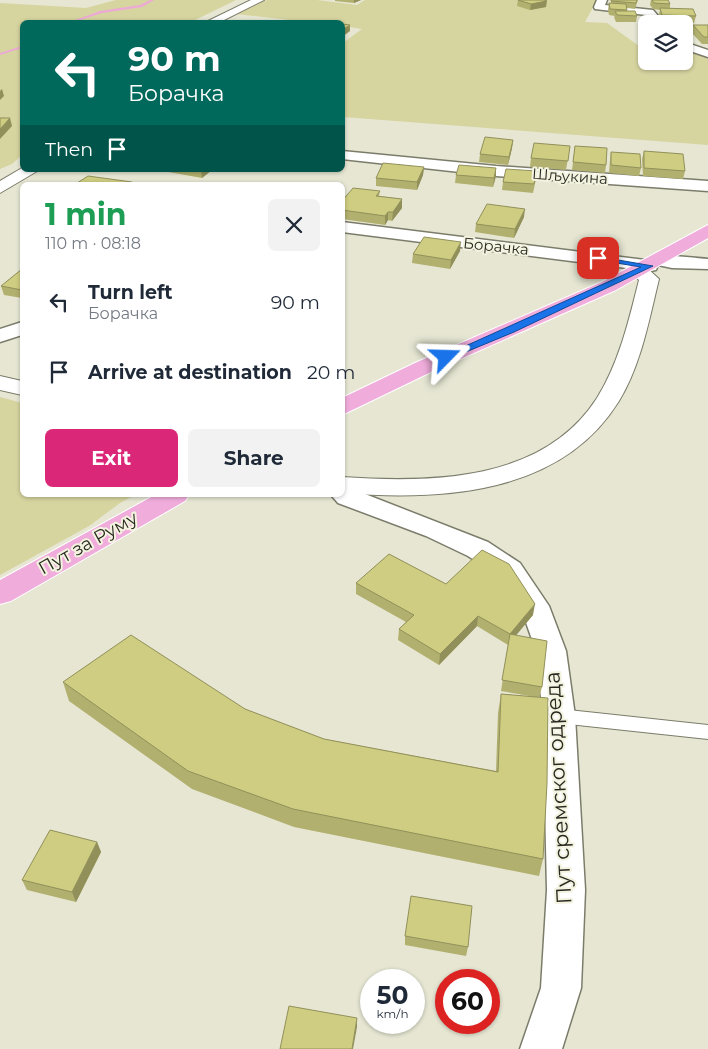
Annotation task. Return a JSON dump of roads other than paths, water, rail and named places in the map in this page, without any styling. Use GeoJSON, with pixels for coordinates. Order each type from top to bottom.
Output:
{"type":"FeatureCollection","features":[{"type":"Feature","properties":{"kind":"main road"},"geometry":{"type":"LineString","coordinates":[[216,20],[259,0]]}},
{"type":"Feature","properties":{"kind":"main road"},"geometry":{"type":"LineString","coordinates":[[0,188],[28,172]]}},
{"type":"Feature","properties":{"kind":"main road"},"geometry":{"type":"LineString","coordinates":[[345,407],[433,363],[510,331],[650,265],[708,230]]}},
{"type":"Feature","properties":{"kind":"main road"},"geometry":{"type":"LineString","coordinates":[[345,485],[400,488],[457,485],[526,468],[569,443],[590,424],[615,387],[636,330],[649,279],[650,265]]}},
{"type":"Feature","properties":{"kind":"main road"},"geometry":{"type":"LineString","coordinates":[[0,383],[20,388]]}},
{"type":"Feature","properties":{"kind":"main road","name":"Пут за Руму"},"geometry":{"type":"LineString","coordinates":[[0,592],[172,497]]}},
{"type":"Feature","properties":{"kind":"street"},"geometry":{"type":"LineString","coordinates":[[602,0],[598,7],[649,12],[652,15]]}},
{"type":"Feature","properties":{"kind":"street"},"geometry":{"type":"LineString","coordinates":[[693,48],[708,54]]}},
{"type":"Feature","properties":{"kind":"street","name":"Шљукина"},"geometry":{"type":"LineString","coordinates":[[345,155],[496,171],[708,186]]}},
{"type":"Feature","properties":{"kind":"street","name":"Борачка"},"geometry":{"type":"LineString","coordinates":[[345,227],[650,265],[672,263],[708,264]]}},
{"type":"Feature","properties":{"kind":"street"},"geometry":{"type":"LineString","coordinates":[[0,336],[20,329]]}},
{"type":"Feature","properties":{"kind":"street","name":"Пут сремског одреда"},"geometry":{"type":"LineString","coordinates":[[345,495],[435,530],[478,549],[510,570],[536,606],[551,651],[559,716],[566,890],[561,988],[542,1049]]}},
{"type":"Feature","properties":{"kind":"lane"},"geometry":{"type":"LineString","coordinates":[[559,716],[708,732]]}},
{"type":"Feature","properties":{"kind":"waterway"},"geometry":{"type":"LineString","coordinates":[[78,20],[101,12],[141,6],[152,0]]}},
{"type":"Feature","properties":{"kind":"waterway"},"geometry":{"type":"LineString","coordinates":[[0,54],[20,48]]}}]}
